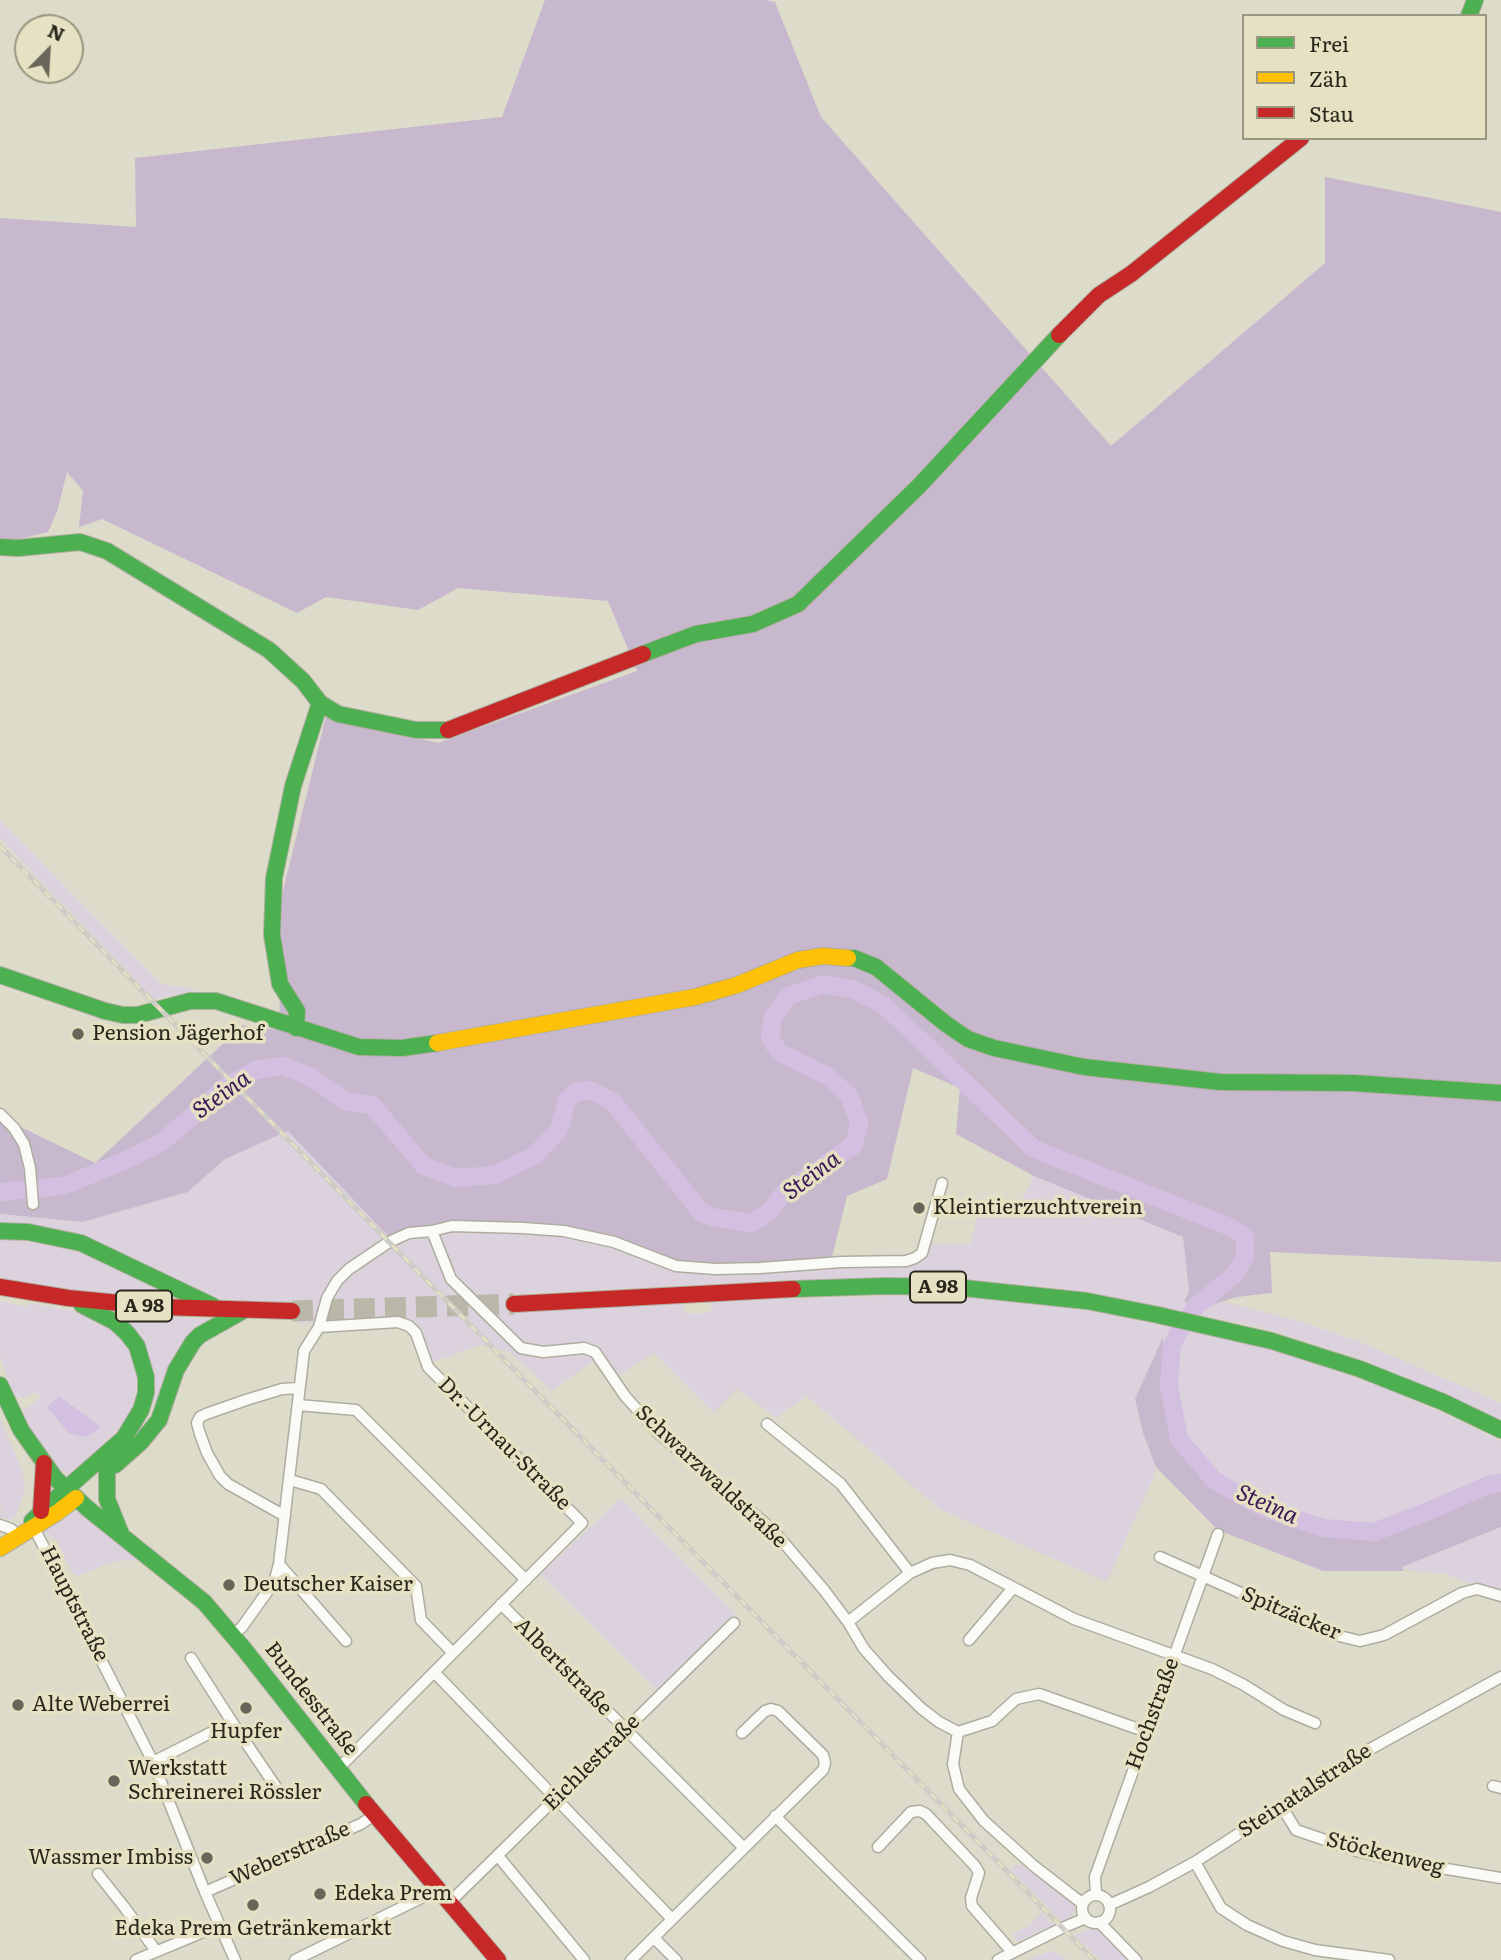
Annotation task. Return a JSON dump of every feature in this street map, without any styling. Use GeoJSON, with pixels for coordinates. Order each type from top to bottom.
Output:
{"type":"FeatureCollection","features":[{"type":"Feature","properties":{"kind":"main road"},"geometry":{"type":"LineString","coordinates":[[0,547],[18,548],[80,542],[107,551],[269,650],[303,681],[320,703],[338,714],[416,730],[452,730],[696,634],[753,624],[798,604],[919,486],[1049,343],[1099,295],[1131,274],[1298,140]]}},
{"type":"Feature","properties":{"kind":"main road"},"geometry":{"type":"LineString","coordinates":[[296,1028],[297,1011],[280,984],[272,935],[274,878],[293,786],[320,703]]}},
{"type":"Feature","properties":{"kind":"main road"},"geometry":{"type":"LineString","coordinates":[[0,975],[105,1012],[138,1015],[190,1001],[216,1001],[359,1047],[402,1048],[695,997],[737,985],[798,960],[833,956],[854,958],[876,967],[968,1039],[994,1048],[1084,1067],[1220,1082],[1353,1083],[1501,1093]]}},
{"type":"Feature","properties":{"kind":"main road"},"geometry":{"type":"LineString","coordinates":[[0,1231],[28,1232],[81,1243],[222,1310]]}},
{"type":"Feature","properties":{"kind":"main road","name":"A 98"},"geometry":{"type":"LineString","coordinates":[[514,1304],[717,1292],[885,1286],[954,1287],[1087,1301],[1272,1341],[1360,1369],[1443,1402],[1501,1430]]}},
{"type":"Feature","properties":{"kind":"main road","name":"A 98"},"geometry":{"type":"LineString","coordinates":[[5,1288],[161,1307],[292,1311]]}},
{"type":"Feature","properties":{"kind":"main road"},"geometry":{"type":"LineString","coordinates":[[0,1548],[36,1520],[58,1512],[133,1425],[143,1402],[146,1377],[137,1346],[115,1322],[68,1297]]}},
{"type":"Feature","properties":{"kind":"main road"},"geometry":{"type":"LineString","coordinates":[[71,1494],[107,1472],[141,1442],[152,1430],[164,1408],[181,1360],[193,1342],[243,1310]]}},
{"type":"Feature","properties":{"kind":"main road","name":"Bundesstraße"},"geometry":{"type":"LineString","coordinates":[[0,1385],[21,1430],[44,1463],[71,1494],[204,1602],[374,1815],[498,1960]]}},
{"type":"Feature","properties":{"kind":"main road"},"geometry":{"type":"LineString","coordinates":[[36,1520],[44,1463]]}},
{"type":"Feature","properties":{"kind":"main road"},"geometry":{"type":"LineString","coordinates":[[107,1472],[107,1499],[121,1534]]}},
{"type":"Feature","properties":{"kind":"street"},"geometry":{"type":"LineString","coordinates":[[0,1114],[14,1128],[24,1144],[30,1168],[33,1204]]}},
{"type":"Feature","properties":{"kind":"street"},"geometry":{"type":"LineString","coordinates":[[233,1635],[267,1592],[279,1564],[304,1351],[319,1327],[327,1297],[337,1281],[349,1269],[389,1242],[409,1233],[452,1226],[523,1228],[564,1231],[614,1242],[676,1266],[716,1269],[906,1261],[922,1253],[942,1183]]}},
{"type":"Feature","properties":{"kind":"street","name":"Schwarzwaldstraße"},"geometry":{"type":"LineString","coordinates":[[432,1231],[451,1279],[521,1348],[543,1352],[584,1348],[595,1352],[625,1396],[658,1433],[773,1530],[824,1590],[864,1649],[888,1676],[930,1716],[958,1732]]}},
{"type":"Feature","properties":{"kind":"street","name":"Dr.-Urnau-Straße"},"geometry":{"type":"LineString","coordinates":[[319,1327],[398,1322],[409,1326],[416,1333],[428,1367],[582,1523],[339,1768]]}},
{"type":"Feature","properties":{"kind":"street"},"geometry":{"type":"LineString","coordinates":[[285,1516],[228,1484],[220,1476],[197,1423],[200,1417],[206,1414],[282,1389],[299,1388]]}},
{"type":"Feature","properties":{"kind":"street"},"geometry":{"type":"LineString","coordinates":[[298,1405],[356,1410],[526,1580]]}},
{"type":"Feature","properties":{"kind":"street"},"geometry":{"type":"LineString","coordinates":[[767,1424],[841,1484],[910,1573]]}},
{"type":"Feature","properties":{"kind":"street"},"geometry":{"type":"LineString","coordinates":[[290,1480],[321,1489],[416,1586],[421,1619],[453,1653]]}},
{"type":"Feature","properties":{"kind":"street","name":"Hauptstraße"},"geometry":{"type":"LineString","coordinates":[[36,1520],[153,1762],[235,1960]]}},
{"type":"Feature","properties":{"kind":"street"},"geometry":{"type":"LineString","coordinates":[[0,1525],[11,1529],[18,1536]]}},
{"type":"Feature","properties":{"kind":"street","name":"Hochstraße"},"geometry":{"type":"LineString","coordinates":[[1096,1895],[1095,1877],[1218,1534]]}},
{"type":"Feature","properties":{"kind":"street","name":"Spitzäcker"},"geometry":{"type":"LineString","coordinates":[[1160,1557],[1335,1635],[1360,1641],[1384,1635],[1462,1594],[1477,1590],[1501,1596]]}},
{"type":"Feature","properties":{"kind":"street"},"geometry":{"type":"LineString","coordinates":[[848,1622],[910,1573],[932,1563],[950,1560],[970,1565],[1074,1619],[1212,1669],[1284,1710],[1315,1723]]}},
{"type":"Feature","properties":{"kind":"street"},"geometry":{"type":"LineString","coordinates":[[279,1564],[346,1642]]}},
{"type":"Feature","properties":{"kind":"street"},"geometry":{"type":"LineString","coordinates":[[969,1640],[1013,1588]]}},
{"type":"Feature","properties":{"kind":"street","name":"Albertstraße"},"geometry":{"type":"LineString","coordinates":[[501,1604],[744,1848]]}},
{"type":"Feature","properties":{"kind":"street","name":"Eichlestraße"},"geometry":{"type":"LineString","coordinates":[[449,1903],[734,1623]]}},
{"type":"Feature","properties":{"kind":"street"},"geometry":{"type":"LineString","coordinates":[[191,1658],[278,1790]]}},
{"type":"Feature","properties":{"kind":"street"},"geometry":{"type":"LineString","coordinates":[[434,1672],[672,1919]]}},
{"type":"Feature","properties":{"kind":"street","name":"Steinatalstraße"},"geometry":{"type":"LineString","coordinates":[[1109,1905],[1149,1887],[1195,1861],[1363,1753],[1501,1677]]}},
{"type":"Feature","properties":{"kind":"street"},"geometry":{"type":"LineString","coordinates":[[1083,1904],[1034,1866],[984,1821],[959,1789],[953,1764],[958,1732],[992,1721],[1016,1699],[1039,1694],[1147,1732]]}},
{"type":"Feature","properties":{"kind":"street"},"geometry":{"type":"LineString","coordinates":[[631,1960],[823,1770],[823,1755],[778,1711],[765,1711],[742,1733]]}},
{"type":"Feature","properties":{"kind":"street"},"geometry":{"type":"LineString","coordinates":[[153,1762],[232,1722]]}},
{"type":"Feature","properties":{"kind":"street","name":"Stöckenweg"},"geometry":{"type":"LineString","coordinates":[[1282,1807],[1296,1830],[1360,1852],[1501,1878]]}},
{"type":"Feature","properties":{"kind":"street"},"geometry":{"type":"LineString","coordinates":[[878,1847],[911,1812],[920,1811],[926,1814],[975,1866],[979,1873],[971,1898],[972,1906],[1012,1952]]}},
{"type":"Feature","properties":{"kind":"street","name":"Weberstraße"},"geometry":{"type":"LineString","coordinates":[[205,1892],[361,1824],[374,1815]]}},
{"type":"Feature","properties":{"kind":"street"},"geometry":{"type":"LineString","coordinates":[[775,1816],[920,1960]]}},
{"type":"Feature","properties":{"kind":"street"},"geometry":{"type":"LineString","coordinates":[[498,1856],[584,1960]]}},
{"type":"Feature","properties":{"kind":"street"},"geometry":{"type":"LineString","coordinates":[[1195,1861],[1221,1908],[1247,1925],[1283,1941],[1315,1950],[1389,1960]]}},
{"type":"Feature","properties":{"kind":"street"},"geometry":{"type":"LineString","coordinates":[[98,1874],[156,1951]]}},
{"type":"Feature","properties":{"kind":"street"},"geometry":{"type":"LineString","coordinates":[[295,1960],[424,1897],[436,1887]]}},
{"type":"Feature","properties":{"kind":"street"},"geometry":{"type":"LineString","coordinates":[[1096,1895],[1104,1898],[1110,1909],[1107,1917],[1099,1922],[1090,1921],[1083,1912],[1083,1904],[1088,1897],[1096,1895]]}},
{"type":"Feature","properties":{"kind":"street"},"geometry":{"type":"LineString","coordinates":[[998,1960],[1086,1918]]}},
{"type":"Feature","properties":{"kind":"street"},"geometry":{"type":"LineString","coordinates":[[1099,1922],[1136,1960]]}},
{"type":"Feature","properties":{"kind":"street"},"geometry":{"type":"LineString","coordinates":[[136,1960],[220,1925]]}},
{"type":"Feature","properties":{"kind":"street"},"geometry":{"type":"LineString","coordinates":[[654,1938],[676,1960]]}},
{"type":"Feature","properties":{"kind":"shaded area"},"geometry":{"type":"Polygon","coordinates":[[[545,0],[775,2],[821,117],[1111,446],[1325,263],[1325,177],[1501,212],[1501,1262],[1270,1252],[1272,1293],[1237,1297],[1212,1305],[1184,1302],[1189,1291],[1183,1237],[1034,1176],[956,1134],[960,1088],[913,1068],[887,1179],[847,1196],[832,1257],[761,1266],[678,1264],[616,1238],[562,1225],[452,1221],[388,1236],[288,1131],[225,1159],[188,1192],[83,1222],[0,1214],[0,1117],[95,1163],[243,1025],[279,1030],[282,895],[326,716],[438,743],[637,671],[608,601],[458,588],[418,610],[326,597],[297,613],[102,519],[79,527],[83,491],[67,472],[57,512],[48,532],[15,540],[0,538],[0,218],[136,227],[135,158],[502,117],[545,0]]]}},
{"type":"Feature","properties":{"kind":"shaded area"},"geometry":{"type":"Polygon","coordinates":[[[0,820],[161,984],[199,990],[154,999],[0,839],[0,820]]]}},
{"type":"Feature","properties":{"kind":"shaded area"},"geometry":{"type":"Polygon","coordinates":[[[288,1131],[388,1235],[452,1221],[562,1225],[616,1238],[678,1264],[716,1267],[761,1266],[832,1257],[906,1256],[918,1250],[922,1243],[970,1245],[982,1198],[1016,1213],[1034,1175],[1184,1237],[1189,1292],[1185,1302],[1212,1305],[1225,1302],[1299,1321],[1360,1342],[1501,1403],[1501,1421],[1363,1360],[1268,1329],[1055,1288],[914,1278],[775,1281],[513,1294],[515,1312],[684,1303],[685,1313],[697,1314],[712,1311],[711,1301],[956,1296],[1103,1313],[1266,1348],[1378,1385],[1501,1441],[1501,1480],[1351,1532],[1294,1520],[1191,1459],[1167,1410],[1163,1338],[1135,1399],[1143,1433],[1156,1467],[1154,1476],[1107,1582],[941,1510],[806,1396],[776,1418],[737,1389],[714,1413],[654,1353],[618,1376],[596,1359],[552,1391],[511,1353],[481,1345],[433,1362],[425,1348],[422,1333],[413,1323],[400,1318],[298,1324],[302,1303],[218,1298],[181,1285],[89,1240],[45,1230],[0,1227],[0,1214],[83,1222],[188,1192],[225,1159],[288,1131]]]}},
{"type":"Feature","properties":{"kind":"shaded area"},"geometry":{"type":"Polygon","coordinates":[[[0,1238],[55,1245],[93,1257],[181,1300],[82,1291],[0,1278],[0,1238]]]}},
{"type":"Feature","properties":{"kind":"shaded area"},"geometry":{"type":"Polygon","coordinates":[[[0,1301],[79,1312],[111,1326],[138,1363],[134,1414],[71,1475],[58,1469],[22,1415],[25,1409],[41,1397],[35,1392],[23,1398],[14,1396],[0,1357],[0,1301]]]}},
{"type":"Feature","properties":{"kind":"shaded area"},"geometry":{"type":"Polygon","coordinates":[[[114,1312],[215,1320],[164,1392],[82,1482],[150,1397],[114,1312]]]}},
{"type":"Feature","properties":{"kind":"shaded area"},"geometry":{"type":"Polygon","coordinates":[[[1163,1337],[1166,1407],[1191,1459],[1294,1520],[1351,1532],[1501,1480],[1501,1527],[1402,1567],[1404,1571],[1323,1571],[1218,1530],[1156,1467],[1143,1433],[1135,1399],[1163,1337]]]}},
{"type":"Feature","properties":{"kind":"shaded area"},"geometry":{"type":"Polygon","coordinates":[[[59,1396],[101,1427],[86,1437],[69,1433],[47,1407],[59,1396]]]}},
{"type":"Feature","properties":{"kind":"shaded area"},"geometry":{"type":"Polygon","coordinates":[[[0,1418],[23,1472],[25,1490],[16,1515],[11,1520],[0,1517],[0,1418]]]}},
{"type":"Feature","properties":{"kind":"shaded area"},"geometry":{"type":"Polygon","coordinates":[[[621,1498],[736,1614],[658,1691],[540,1574],[621,1498]]]}},
{"type":"Feature","properties":{"kind":"shaded area"},"geometry":{"type":"Polygon","coordinates":[[[69,1511],[86,1517],[139,1558],[137,1561],[109,1563],[78,1576],[72,1573],[57,1541],[44,1534],[50,1523],[69,1511]]]}},
{"type":"Feature","properties":{"kind":"shaded area"},"geometry":{"type":"Polygon","coordinates":[[[1501,1527],[1501,1591],[1445,1574],[1402,1567],[1501,1527]]]}},
{"type":"Feature","properties":{"kind":"shaded area"},"geometry":{"type":"Polygon","coordinates":[[[1019,1863],[1073,1902],[1075,1909],[1071,1917],[1062,1922],[1010,1869],[1019,1863]]]}},
{"type":"Feature","properties":{"kind":"shaded area"},"geometry":{"type":"Polygon","coordinates":[[[1041,1912],[1054,1926],[1017,1942],[1013,1933],[1029,1926],[1041,1912]]]}},
{"type":"Feature","properties":{"kind":"shaded area"},"geometry":{"type":"Polygon","coordinates":[[[1092,1928],[1102,1933],[1129,1960],[1100,1960],[1074,1935],[1092,1928]]]}},
{"type":"Feature","properties":{"kind":"shaded area"},"geometry":{"type":"Polygon","coordinates":[[[1051,1951],[1066,1960],[1027,1960],[1051,1951]]]}},
{"type":"Feature","properties":{"kind":"waterway","name":"Steina"},"geometry":{"type":"LineString","coordinates":[[0,1192],[63,1186],[122,1162],[162,1142],[227,1086],[256,1070],[283,1066],[309,1076],[346,1101],[372,1105],[424,1166],[457,1178],[495,1175],[535,1155],[559,1130],[567,1100],[576,1092],[590,1090],[612,1101],[702,1213],[716,1218],[752,1223],[769,1212],[784,1193],[854,1145],[859,1123],[850,1097],[829,1077],[779,1052],[770,1038],[773,1017],[788,996],[824,984],[855,990],[885,1006],[1034,1149],[1228,1226],[1245,1237],[1245,1257],[1234,1275],[1195,1307],[1172,1345],[1169,1385],[1179,1439],[1214,1480],[1265,1509],[1324,1528],[1374,1532],[1488,1485],[1501,1483]]}},
{"type":"Feature","properties":{"kind":"tunnel"},"geometry":{"type":"LineString","coordinates":[[292,1311],[514,1304]]}},
{"type":"Feature","properties":{"kind":"railway"},"geometry":{"type":"LineString","coordinates":[[0,846],[1094,1960]]}},
{"type":"Feature","properties":{"kind":"traffic: fast"},"geometry":{"type":"LineString","coordinates":[[1470,14],[1475,0]]}},
{"type":"Feature","properties":{"kind":"traffic: fast"},"geometry":{"type":"LineString","coordinates":[[643,654],[696,634],[753,624],[798,604],[919,486],[1059,335]]}},
{"type":"Feature","properties":{"kind":"traffic: fast"},"geometry":{"type":"LineString","coordinates":[[0,547],[18,548],[80,542],[107,551],[269,650],[303,681],[320,703],[338,714],[416,730],[448,730]]}},
{"type":"Feature","properties":{"kind":"traffic: fast"},"geometry":{"type":"LineString","coordinates":[[296,1028],[297,1011],[280,984],[272,935],[274,878],[293,786],[320,703]]}},
{"type":"Feature","properties":{"kind":"traffic: fast"},"geometry":{"type":"LineString","coordinates":[[848,958],[876,967],[968,1039],[994,1048],[1084,1067],[1220,1082],[1353,1083],[1501,1093]]}},
{"type":"Feature","properties":{"kind":"traffic: fast"},"geometry":{"type":"LineString","coordinates":[[0,975],[123,1015],[138,1015],[190,1001],[216,1001],[359,1047],[402,1048],[437,1043]]}},
{"type":"Feature","properties":{"kind":"traffic: fast"},"geometry":{"type":"LineString","coordinates":[[0,1231],[28,1232],[81,1243],[213,1306]]}},
{"type":"Feature","properties":{"kind":"traffic: fast"},"geometry":{"type":"LineString","coordinates":[[793,1289],[954,1287],[1087,1301],[1158,1315],[1272,1341],[1360,1369],[1443,1402],[1501,1430]]}},
{"type":"Feature","properties":{"kind":"traffic: fast"},"geometry":{"type":"LineString","coordinates":[[66,1489],[124,1438],[141,1410],[146,1393],[146,1377],[137,1346],[115,1322],[82,1305]]}},
{"type":"Feature","properties":{"kind":"traffic: fast"},"geometry":{"type":"LineString","coordinates":[[115,1465],[141,1442],[159,1420],[176,1370],[193,1342],[200,1335],[241,1312]]}},
{"type":"Feature","properties":{"kind":"traffic: fast"},"geometry":{"type":"LineString","coordinates":[[0,1385],[21,1430],[55,1478],[87,1508],[204,1602],[366,1804]]}},
{"type":"Feature","properties":{"kind":"traffic: fast"},"geometry":{"type":"LineString","coordinates":[[107,1472],[107,1499],[121,1534]]}},
{"type":"Feature","properties":{"kind":"traffic: fast"},"geometry":{"type":"LineString","coordinates":[[32,1521],[66,1489]]}},
{"type":"Feature","properties":{"kind":"traffic: slow"},"geometry":{"type":"LineString","coordinates":[[437,1043],[695,997],[737,985],[798,960],[823,956],[848,958]]}},
{"type":"Feature","properties":{"kind":"traffic: slow"},"geometry":{"type":"LineString","coordinates":[[0,1548],[76,1498]]}},
{"type":"Feature","properties":{"kind":"traffic: jam"},"geometry":{"type":"LineString","coordinates":[[1059,335],[1099,295],[1131,274],[1298,140]]}},
{"type":"Feature","properties":{"kind":"traffic: jam"},"geometry":{"type":"LineString","coordinates":[[448,730],[643,654]]}},
{"type":"Feature","properties":{"kind":"traffic: jam"},"geometry":{"type":"LineString","coordinates":[[0,1287],[68,1298],[161,1307],[292,1311]]}},
{"type":"Feature","properties":{"kind":"traffic: jam"},"geometry":{"type":"LineString","coordinates":[[514,1304],[793,1289]]}},
{"type":"Feature","properties":{"kind":"traffic: jam"},"geometry":{"type":"LineString","coordinates":[[41,1511],[44,1463]]}},
{"type":"Feature","properties":{"kind":"traffic: jam"},"geometry":{"type":"LineString","coordinates":[[366,1804],[498,1960]]}},
{"type":"Feature","properties":{"kind":"place","name":"Pension Jägerhof"},"geometry":{"type":"Point","coordinates":[78,1034]}},
{"type":"Feature","properties":{"kind":"place","name":"Kleintierzuchtverein"},"geometry":{"type":"Point","coordinates":[919,1208]}},
{"type":"Feature","properties":{"kind":"place","name":"Deutscher Kaiser"},"geometry":{"type":"Point","coordinates":[229,1585]}},
{"type":"Feature","properties":{"kind":"place","name":"Alte Weberrei"},"geometry":{"type":"Point","coordinates":[18,1705]}},
{"type":"Feature","properties":{"kind":"place","name":"Hupfer"},"geometry":{"type":"Point","coordinates":[246,1708]}},
{"type":"Feature","properties":{"kind":"place","name":"Werkstatt Schreinerei Rössler"},"geometry":{"type":"Point","coordinates":[114,1781]}},
{"type":"Feature","properties":{"kind":"place","name":"Wassmer Imbiss"},"geometry":{"type":"Point","coordinates":[207,1858]}},
{"type":"Feature","properties":{"kind":"place","name":"Edeka Prem"},"geometry":{"type":"Point","coordinates":[320,1894]}},
{"type":"Feature","properties":{"kind":"place","name":"Edeka Prem Getränkemarkt"},"geometry":{"type":"Point","coordinates":[253,1905]}}]}
